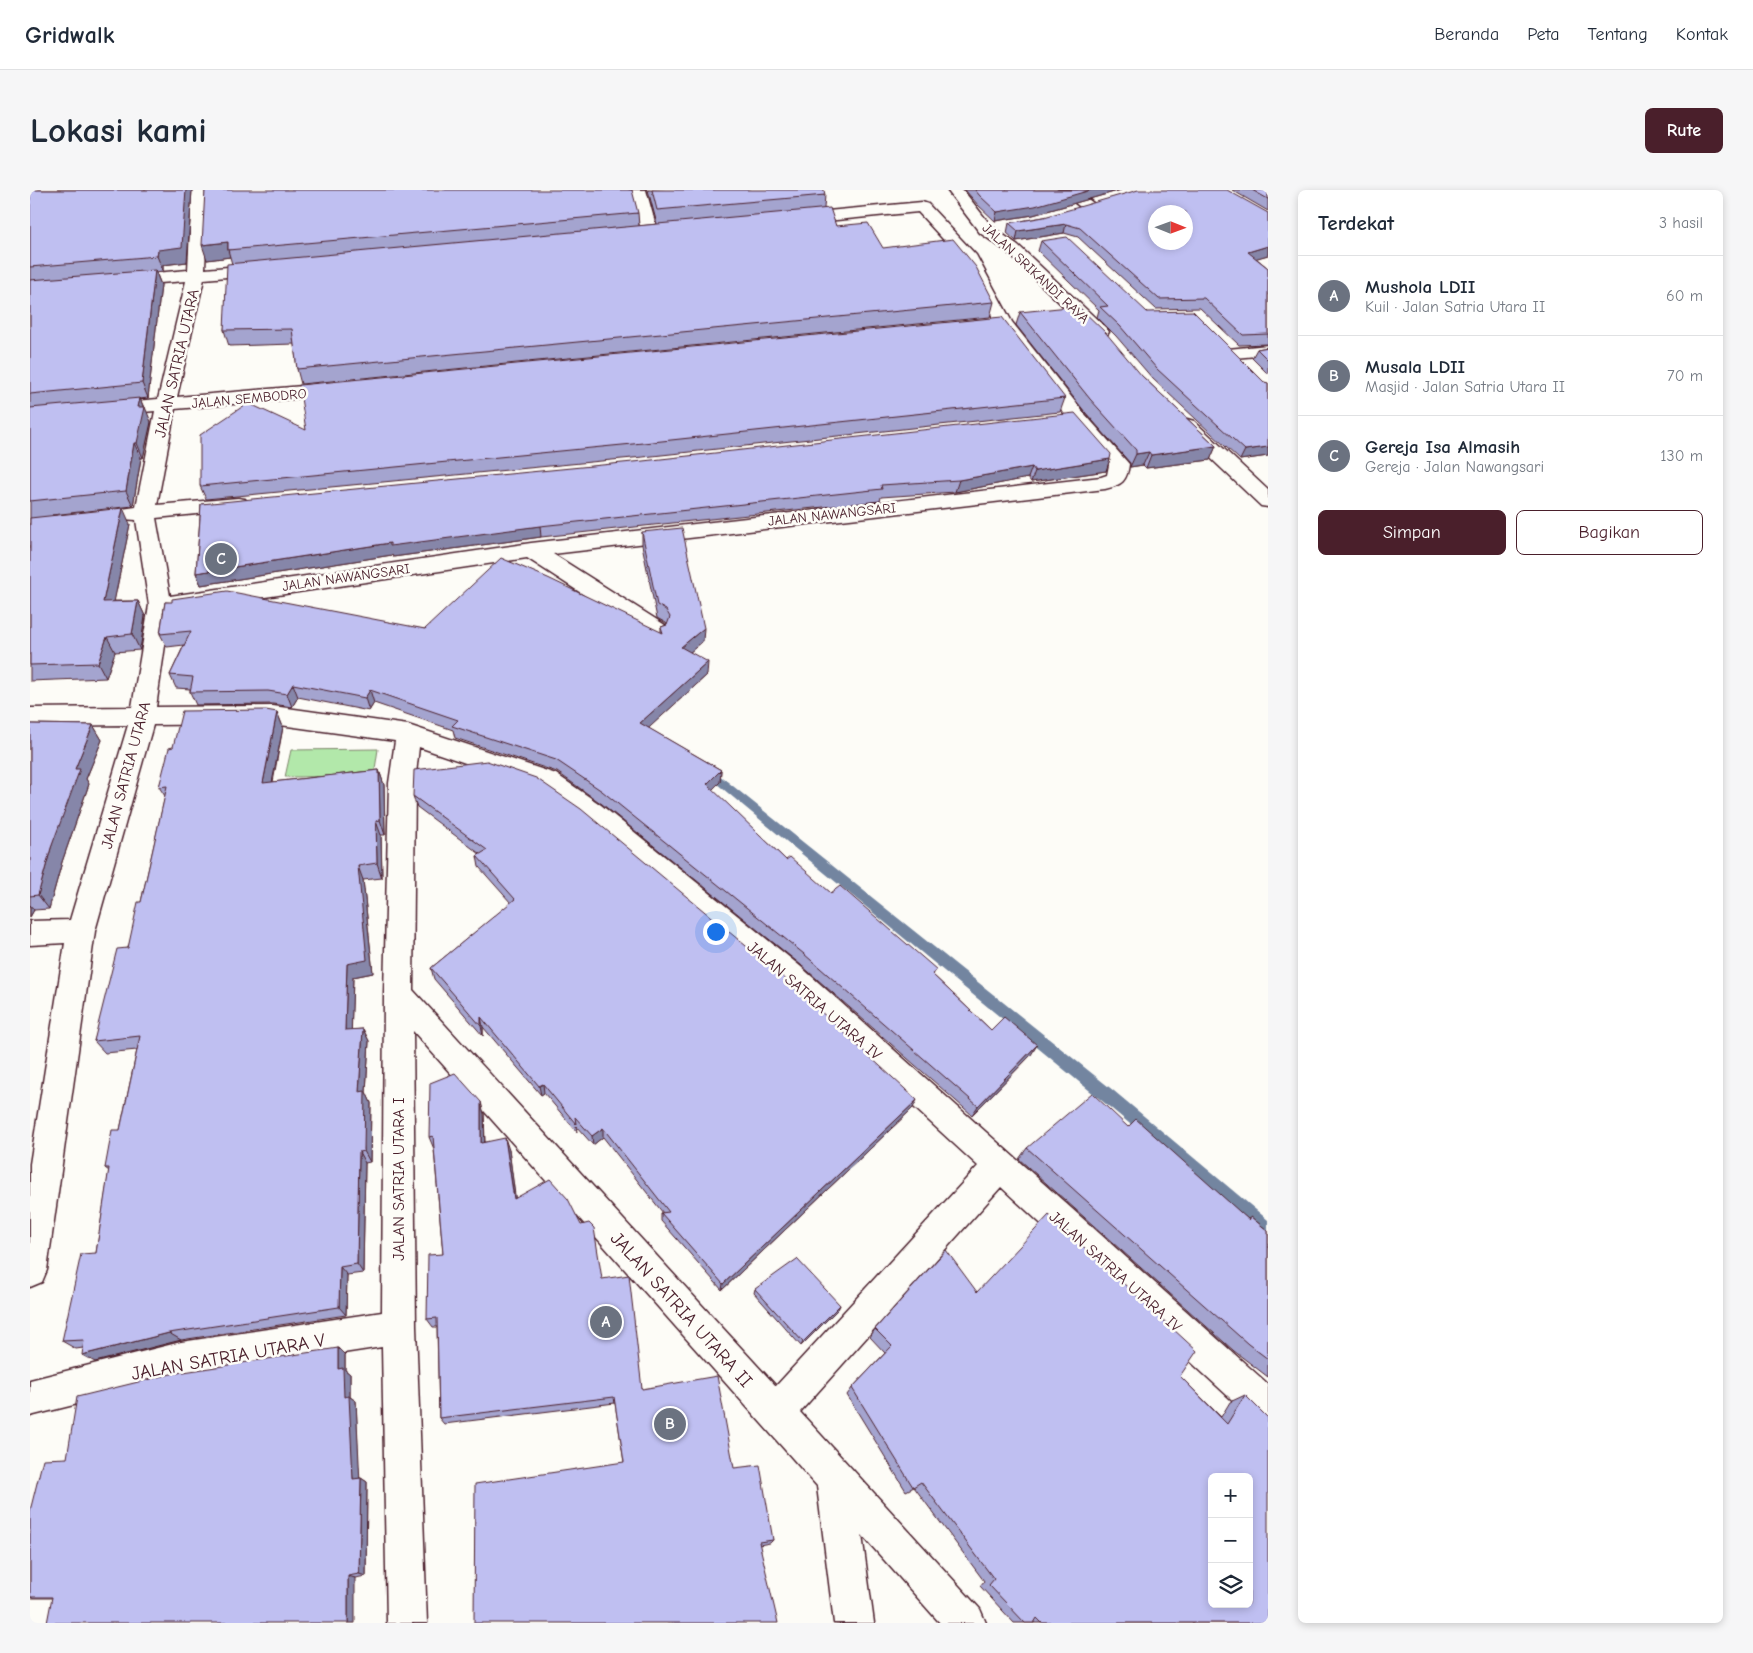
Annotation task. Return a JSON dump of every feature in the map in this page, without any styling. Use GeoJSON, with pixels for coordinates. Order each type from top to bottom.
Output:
{"type":"FeatureCollection","features":[{"type":"Feature","properties":{"kind":"street","name":"JALAN SATRIA UTARA"},"geometry":{"type":"LineString","coordinates":[[30,1270],[35,1210],[82,931],[143,716],[160,605],[145,512],[166,406],[195,281],[200,190]]}},
{"type":"Feature","properties":{"kind":"street"},"geometry":{"type":"LineString","coordinates":[[638,190],[650,233]]}},
{"type":"Feature","properties":{"kind":"street","name":"JALAN SRIKANDI RAYA"},"geometry":{"type":"LineString","coordinates":[[955,190],[986,230],[1020,247],[1109,342]]}},
{"type":"Feature","properties":{"kind":"street"},"geometry":{"type":"LineString","coordinates":[[1066,190],[1089,206]]}},
{"type":"Feature","properties":{"kind":"street"},"geometry":{"type":"LineString","coordinates":[[1068,212],[1108,201]]}},
{"type":"Feature","properties":{"kind":"street"},"geometry":{"type":"LineString","coordinates":[[779,226],[927,212],[970,259],[1004,323],[984,325]]}},
{"type":"Feature","properties":{"kind":"street"},"geometry":{"type":"LineString","coordinates":[[986,230],[1006,227]]}},
{"type":"Feature","properties":{"kind":"street"},"geometry":{"type":"LineString","coordinates":[[650,233],[667,237],[633,240],[650,233]]}},
{"type":"Feature","properties":{"kind":"street"},"geometry":{"type":"LineString","coordinates":[[108,288],[277,273]]}},
{"type":"Feature","properties":{"kind":"street","name":"JALAN NAWANGSARI"},"geometry":{"type":"LineString","coordinates":[[160,605],[531,550],[1105,483],[1117,478],[1119,464],[1068,418],[1004,323]]}},
{"type":"Feature","properties":{"kind":"street"},"geometry":{"type":"LineString","coordinates":[[1221,340],[1248,366]]}},
{"type":"Feature","properties":{"kind":"street"},"geometry":{"type":"LineString","coordinates":[[1234,353],[1268,350]]}},
{"type":"Feature","properties":{"kind":"street","name":"JALAN SEMBODRO"},"geometry":{"type":"LineString","coordinates":[[30,416],[166,406],[353,388]]}},
{"type":"Feature","properties":{"kind":"street"},"geometry":{"type":"LineString","coordinates":[[1173,411],[1268,501]]}},
{"type":"Feature","properties":{"kind":"street"},"geometry":{"type":"LineString","coordinates":[[112,516],[255,503]]}},
{"type":"Feature","properties":{"kind":"street"},"geometry":{"type":"LineString","coordinates":[[531,550],[657,632]]}},
{"type":"Feature","properties":{"kind":"street","name":"JALAN SATRIA UTARA IV"},"geometry":{"type":"LineString","coordinates":[[30,716],[273,715],[408,734],[504,764],[547,781],[592,812],[790,975],[1268,1408]]}},
{"type":"Feature","properties":{"kind":"street","name":"JALAN SATRIA UTARA I"},"geometry":{"type":"LineString","coordinates":[[408,734],[402,783],[398,994],[399,1327],[408,1623]]}},
{"type":"Feature","properties":{"kind":"street"},"geometry":{"type":"LineString","coordinates":[[30,933],[82,931]]}},
{"type":"Feature","properties":{"kind":"street","name":"JALAN SATRIA UTARA II"},"geometry":{"type":"LineString","coordinates":[[398,994],[966,1623]]}},
{"type":"Feature","properties":{"kind":"street"},"geometry":{"type":"LineString","coordinates":[[775,1413],[999,1166]]}},
{"type":"Feature","properties":{"kind":"street","name":"JALAN SATRIA UTARA V"},"geometry":{"type":"LineString","coordinates":[[30,1398],[181,1360],[399,1327]]}},
{"type":"Feature","properties":{"kind":"street"},"geometry":{"type":"LineString","coordinates":[[835,1478],[854,1623]]}},
{"type":"Feature","properties":{"kind":"green space"},"geometry":{"type":"Polygon","coordinates":[[[378,749],[374,776],[285,777],[291,750],[378,749]]]}},
{"type":"Feature","properties":{"kind":"building"},"geometry":{"type":"Polygon","coordinates":[[[30,190],[186,190],[182,247],[158,250],[157,256],[30,267],[30,190]]]}},
{"type":"Feature","properties":{"kind":"building"},"geometry":{"type":"Polygon","coordinates":[[[205,190],[632,190],[638,213],[228,250],[228,242],[202,245],[205,190]]]}},
{"type":"Feature","properties":{"kind":"building"},"geometry":{"type":"Polygon","coordinates":[[[652,190],[824,190],[825,195],[657,210],[652,190]]]}},
{"type":"Feature","properties":{"kind":"building"},"geometry":{"type":"Polygon","coordinates":[[[975,190],[1091,190],[1035,206],[997,212],[975,190]]]}},
{"type":"Feature","properties":{"kind":"building"},"geometry":{"type":"Polygon","coordinates":[[[1138,190],[1227,190],[1268,213],[1268,246],[1248,252],[1268,268],[1268,334],[1243,335],[1204,298],[1159,299],[1080,228],[1066,224],[1018,231],[1009,223],[1044,217],[1138,190]]]}},
{"type":"Feature","properties":{"kind":"building"},"geometry":{"type":"Polygon","coordinates":[[[1252,190],[1268,190],[1268,199],[1252,190]]]}},
{"type":"Feature","properties":{"kind":"building"},"geometry":{"type":"Polygon","coordinates":[[[830,208],[836,226],[868,223],[883,248],[953,239],[976,267],[994,302],[297,369],[292,329],[224,330],[227,264],[830,208]]]}},
{"type":"Feature","properties":{"kind":"building"},"geometry":{"type":"Polygon","coordinates":[[[1067,237],[1147,312],[1193,311],[1264,382],[1268,383],[1268,447],[1245,450],[1157,369],[1120,326],[1100,307],[1108,306],[1041,241],[1067,237]]]}},
{"type":"Feature","properties":{"kind":"building"},"geometry":{"type":"Polygon","coordinates":[[[155,270],[142,383],[30,394],[30,280],[155,270]]]}},
{"type":"Feature","properties":{"kind":"building"},"geometry":{"type":"Polygon","coordinates":[[[1078,306],[1106,333],[1142,376],[1216,446],[1151,455],[1149,452],[1136,454],[1136,450],[1090,399],[1020,312],[1078,306]]]}},
{"type":"Feature","properties":{"kind":"building"},"geometry":{"type":"Polygon","coordinates":[[[1002,317],[1065,398],[643,443],[200,486],[200,435],[248,403],[306,430],[299,385],[1002,317]]]}},
{"type":"Feature","properties":{"kind":"building"},"geometry":{"type":"Polygon","coordinates":[[[1268,347],[1268,360],[1257,349],[1268,347]]]}},
{"type":"Feature","properties":{"kind":"building"},"geometry":{"type":"Polygon","coordinates":[[[140,398],[138,407],[145,407],[137,443],[134,443],[126,491],[30,501],[30,408],[140,398]]]}},
{"type":"Feature","properties":{"kind":"building"},"geometry":{"type":"Polygon","coordinates":[[[1075,413],[1111,454],[1110,459],[1035,471],[1032,467],[959,480],[881,485],[882,489],[540,526],[390,546],[390,543],[196,573],[201,504],[643,461],[1075,413]]]}},
{"type":"Feature","properties":{"kind":"building"},"geometry":{"type":"Polygon","coordinates":[[[123,508],[103,602],[138,601],[132,634],[107,637],[98,663],[30,665],[30,518],[123,508]]]}},
{"type":"Feature","properties":{"kind":"building"},"geometry":{"type":"Polygon","coordinates":[[[682,528],[704,628],[681,647],[708,662],[640,723],[721,770],[707,784],[786,860],[790,857],[831,893],[840,886],[937,970],[932,974],[991,1030],[1004,1017],[1037,1045],[978,1106],[804,954],[602,791],[556,760],[452,726],[458,720],[370,690],[365,698],[293,684],[287,694],[268,691],[190,692],[193,677],[170,675],[191,631],[160,634],[165,602],[172,602],[172,599],[227,591],[425,629],[501,558],[548,578],[663,633],[661,627],[667,625],[670,617],[666,610],[657,605],[642,532],[682,528]]]}},
{"type":"Feature","properties":{"kind":"building"},"geometry":{"type":"Polygon","coordinates":[[[266,710],[277,712],[263,783],[379,770],[380,820],[376,821],[377,863],[358,866],[367,960],[347,964],[345,1030],[363,1029],[359,1092],[365,1091],[364,1151],[359,1152],[357,1264],[340,1267],[339,1307],[169,1333],[82,1355],[84,1340],[62,1341],[81,1254],[96,1253],[109,1168],[105,1168],[112,1130],[120,1130],[140,1036],[94,1041],[117,949],[128,948],[138,902],[141,902],[167,786],[159,787],[169,748],[173,747],[182,711],[266,710]]]}},
{"type":"Feature","properties":{"kind":"building"},"geometry":{"type":"Polygon","coordinates":[[[30,724],[93,725],[75,769],[80,769],[51,848],[38,895],[30,896],[30,724]]]}},
{"type":"Feature","properties":{"kind":"building"},"geometry":{"type":"Polygon","coordinates":[[[487,761],[536,778],[581,809],[781,975],[917,1100],[723,1284],[661,1213],[669,1212],[603,1128],[592,1136],[575,1117],[576,1124],[543,1084],[539,1086],[481,1017],[481,1026],[431,968],[515,899],[477,856],[487,850],[413,796],[414,770],[487,761]]]}},
{"type":"Feature","properties":{"kind":"building"},"geometry":{"type":"Polygon","coordinates":[[[455,1073],[481,1102],[481,1143],[505,1138],[514,1199],[550,1179],[568,1199],[581,1225],[589,1223],[594,1228],[602,1279],[629,1275],[642,1389],[717,1376],[734,1468],[760,1465],[773,1540],[759,1542],[778,1623],[474,1623],[475,1484],[624,1462],[614,1397],[439,1418],[437,1318],[427,1319],[428,1255],[443,1254],[433,1136],[429,1137],[430,1083],[455,1073]]]}},
{"type":"Feature","properties":{"kind":"building"},"geometry":{"type":"Polygon","coordinates":[[[1092,1093],[1128,1127],[1136,1119],[1249,1220],[1251,1217],[1268,1231],[1268,1359],[1248,1344],[1027,1148],[1092,1093]]]}},
{"type":"Feature","properties":{"kind":"building"},"geometry":{"type":"Polygon","coordinates":[[[1049,1215],[1197,1351],[1180,1376],[1227,1424],[1245,1395],[1268,1418],[1267,1623],[1042,1623],[1037,1618],[1034,1623],[1025,1623],[989,1585],[994,1579],[921,1482],[913,1487],[852,1388],[892,1346],[875,1329],[946,1250],[977,1292],[1049,1215]]]}},
{"type":"Feature","properties":{"kind":"building"},"geometry":{"type":"Polygon","coordinates":[[[797,1259],[840,1305],[803,1342],[755,1289],[797,1259]]]}},
{"type":"Feature","properties":{"kind":"building"},"geometry":{"type":"Polygon","coordinates":[[[338,1348],[338,1369],[343,1368],[344,1397],[349,1396],[353,1479],[361,1478],[359,1574],[348,1576],[348,1623],[47,1623],[52,1597],[30,1597],[30,1511],[43,1459],[67,1458],[77,1397],[171,1374],[338,1348]]]}},
{"type":"Feature","properties":{"kind":"waterway"},"geometry":{"type":"LineString","coordinates":[[708,770],[895,925],[1109,1096],[1268,1230]]}},
{"type":"Feature","properties":{"kind":"place","name":"Gereja Isa Almasih"},"geometry":{"type":"Point","coordinates":[221,559]}},
{"type":"Feature","properties":{"kind":"place","name":"Mushola LDII"},"geometry":{"type":"Point","coordinates":[606,1322]}},
{"type":"Feature","properties":{"kind":"place","name":"Musala LDII"},"geometry":{"type":"Point","coordinates":[670,1424]}}]}
